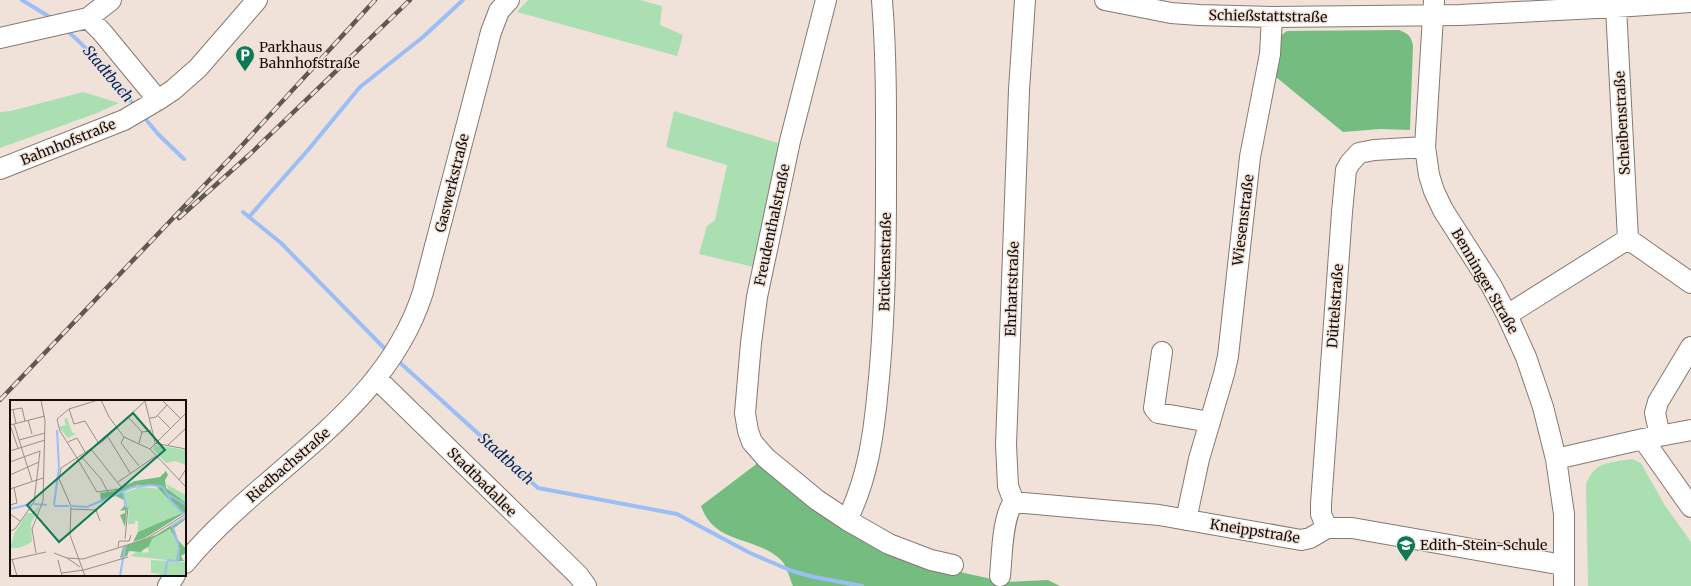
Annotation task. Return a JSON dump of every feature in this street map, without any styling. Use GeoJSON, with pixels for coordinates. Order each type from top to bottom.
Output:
{"type":"FeatureCollection","features":[{"type":"Feature","properties":{"kind":"street"},"geometry":{"type":"LineString","coordinates":[[0,38],[80,19],[111,0]]}},
{"type":"Feature","properties":{"kind":"street","name":"Bahnhofstraße"},"geometry":{"type":"LineString","coordinates":[[0,169],[130,117],[153,104],[173,90],[198,68],[257,0]]}},
{"type":"Feature","properties":{"kind":"street","name":"Gaswerkstraße"},"geometry":{"type":"LineString","coordinates":[[387,364],[414,319],[423,292],[491,32],[499,11],[509,0]]}},
{"type":"Feature","properties":{"kind":"street","name":"Freudenthalstraße"},"geometry":{"type":"LineString","coordinates":[[826,0],[790,141],[757,297],[751,343],[745,413],[748,431],[752,442],[759,451],[805,490],[847,520],[889,544],[931,560],[953,564]]}},
{"type":"Feature","properties":{"kind":"street","name":"Brückenstraße"},"geometry":{"type":"LineString","coordinates":[[847,520],[861,488],[868,460],[877,404],[883,341],[886,271],[886,59],[882,0]]}},
{"type":"Feature","properties":{"kind":"street","name":"Ehrhartstraße"},"geometry":{"type":"LineString","coordinates":[[1014,502],[1008,486],[1006,445],[1019,90],[1025,0]]}},
{"type":"Feature","properties":{"kind":"street","name":"Schießstattstraße"},"geometry":{"type":"LineString","coordinates":[[1105,0],[1138,3],[1171,13],[1272,17],[1433,8],[1616,7],[1691,2]]}},
{"type":"Feature","properties":{"kind":"street","name":"Scheibenstraße"},"geometry":{"type":"LineString","coordinates":[[1616,7],[1628,239]]}},
{"type":"Feature","properties":{"kind":"street","name":"Benninger Straße"},"geometry":{"type":"LineString","coordinates":[[1433,8],[1425,148],[1427,164],[1434,191],[1444,210],[1491,285],[1507,315],[1535,382],[1551,433],[1564,514],[1564,586]]}},
{"type":"Feature","properties":{"kind":"street","name":"Wiesenstraße"},"geometry":{"type":"LineString","coordinates":[[1186,520],[1199,459],[1228,356],[1250,156],[1270,54],[1272,17]]}},
{"type":"Feature","properties":{"kind":"street"},"geometry":{"type":"LineString","coordinates":[[80,19],[102,32],[153,104]]}},
{"type":"Feature","properties":{"kind":"street","name":"Düttelstraße"},"geometry":{"type":"LineString","coordinates":[[1327,528],[1321,514],[1321,504],[1346,170],[1359,153],[1374,150],[1425,148]]}},
{"type":"Feature","properties":{"kind":"street"},"geometry":{"type":"LineString","coordinates":[[1507,315],[1628,239],[1691,283]]}},
{"type":"Feature","properties":{"kind":"street"},"geometry":{"type":"LineString","coordinates":[[1691,348],[1658,402],[1651,438],[1691,507]]}},
{"type":"Feature","properties":{"kind":"street"},"geometry":{"type":"LineString","coordinates":[[1162,352],[1154,408],[1156,411],[1158,413],[1210,422]]}},
{"type":"Feature","properties":{"kind":"street","name":"Riedbachstraße"},"geometry":{"type":"LineString","coordinates":[[186,562],[228,517],[347,412],[387,364]]}},
{"type":"Feature","properties":{"kind":"street","name":"Stadtbadallee"},"geometry":{"type":"LineString","coordinates":[[387,364],[578,575],[586,586]]}},
{"type":"Feature","properties":{"kind":"street"},"geometry":{"type":"LineString","coordinates":[[1556,459],[1691,430]]}},
{"type":"Feature","properties":{"kind":"street"},"geometry":{"type":"LineString","coordinates":[[1000,576],[1006,519],[1009,507],[1014,502]]}},
{"type":"Feature","properties":{"kind":"street","name":"Kneippstraße"},"geometry":{"type":"LineString","coordinates":[[1014,502],[1130,512],[1301,540],[1310,538],[1327,528]]}},
{"type":"Feature","properties":{"kind":"street"},"geometry":{"type":"LineString","coordinates":[[1327,528],[1352,528],[1563,565]]}},
{"type":"Feature","properties":{"kind":"street"},"geometry":{"type":"LineString","coordinates":[[168,586],[174,576]]}},
{"type":"Feature","properties":{"kind":"green space"},"geometry":{"type":"Polygon","coordinates":[[[528,0],[640,0],[662,6],[660,25],[683,35],[677,56],[517,12],[528,0]]]}},
{"type":"Feature","properties":{"kind":"green space"},"geometry":{"type":"Polygon","coordinates":[[[1399,30],[1409,36],[1413,46],[1410,130],[1380,129],[1343,132],[1276,77],[1279,37],[1287,31],[1399,30]]]}},
{"type":"Feature","properties":{"kind":"green space"},"geometry":{"type":"Polygon","coordinates":[[[83,92],[119,103],[97,113],[0,148],[0,112],[11,111],[83,92]]]}},
{"type":"Feature","properties":{"kind":"green space"},"geometry":{"type":"Polygon","coordinates":[[[674,111],[781,144],[754,267],[699,254],[707,226],[715,220],[727,165],[666,147],[674,111]]]}},
{"type":"Feature","properties":{"kind":"green space"},"geometry":{"type":"Polygon","coordinates":[[[1632,459],[1641,463],[1664,504],[1691,542],[1691,586],[1588,586],[1586,485],[1593,471],[1603,464],[1632,459]]]}},
{"type":"Feature","properties":{"kind":"green space"},"geometry":{"type":"Polygon","coordinates":[[[759,462],[933,566],[1005,582],[1048,580],[1060,586],[793,586],[782,561],[772,553],[760,547],[737,539],[716,528],[707,519],[701,506],[759,462]]]}},
{"type":"Feature","properties":{"kind":"waterway","name":"Stadtbach"},"geometry":{"type":"LineString","coordinates":[[22,0],[53,19]]}},
{"type":"Feature","properties":{"kind":"waterway"},"geometry":{"type":"LineString","coordinates":[[249,217],[308,150],[360,87],[423,37],[463,0]]}},
{"type":"Feature","properties":{"kind":"waterway","name":"Stadtbach"},"geometry":{"type":"LineString","coordinates":[[66,30],[94,57],[135,106]]}},
{"type":"Feature","properties":{"kind":"waterway","name":"Stadtbach"},"geometry":{"type":"LineString","coordinates":[[143,116],[158,134],[184,159]]}},
{"type":"Feature","properties":{"kind":"waterway","name":"Stadtbach"},"geometry":{"type":"LineString","coordinates":[[243,212],[281,243],[388,352]]}},
{"type":"Feature","properties":{"kind":"waterway","name":"Stadtbach"},"geometry":{"type":"LineString","coordinates":[[396,359],[538,488],[677,514],[750,553],[792,571],[814,577],[862,586]]}},
{"type":"Feature","properties":{"kind":"railway"},"geometry":{"type":"LineString","coordinates":[[0,400],[235,153],[375,0]]}},
{"type":"Feature","properties":{"kind":"railway"},"geometry":{"type":"LineString","coordinates":[[179,218],[249,155],[410,0]]}},
{"type":"Feature","properties":{"kind":"place","name":"Parkhaus Bahnhofstraße"},"geometry":{"type":"Point","coordinates":[245,72]}},
{"type":"Feature","properties":{"kind":"place","name":"Edith-Stein-Schule"},"geometry":{"type":"Point","coordinates":[1406,562]}}]}
